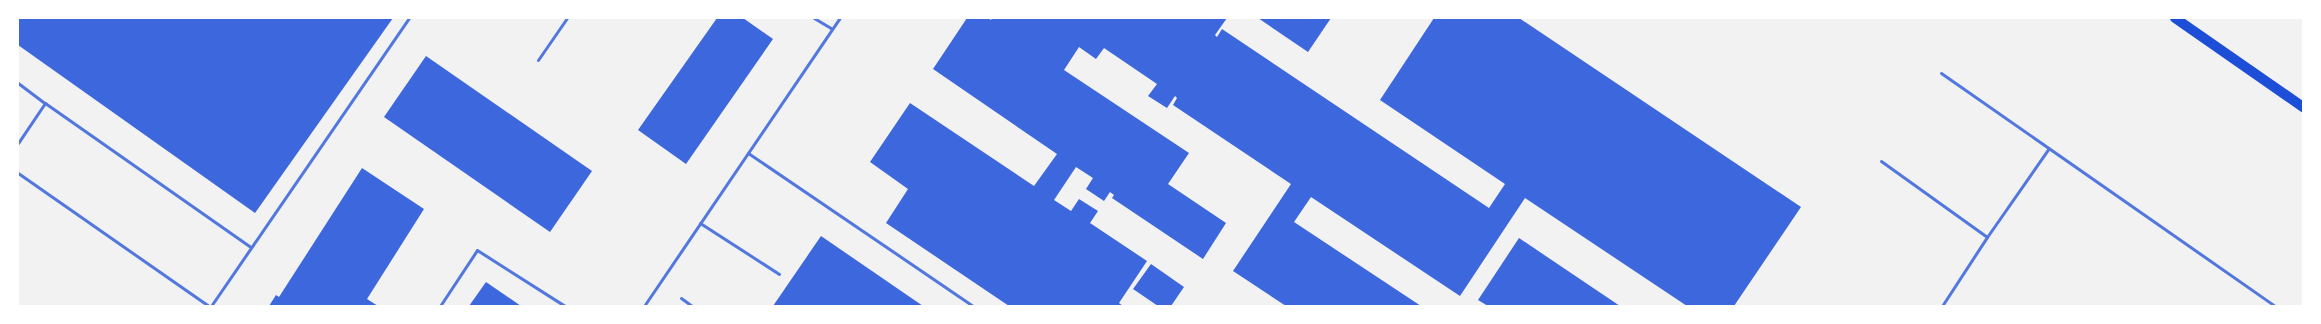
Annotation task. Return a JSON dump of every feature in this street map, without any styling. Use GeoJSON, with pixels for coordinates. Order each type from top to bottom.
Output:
{"type":"FeatureCollection","features":[{"type":"Feature","properties":{"kind":"main road"},"geometry":{"type":"LineString","coordinates":[[2175,18],[2303,107]]}},
{"type":"Feature","properties":{"kind":"lane"},"geometry":{"type":"LineString","coordinates":[[18,173],[210,306],[409,18]]}},
{"type":"Feature","properties":{"kind":"lane"},"geometry":{"type":"LineString","coordinates":[[538,60],[567,18]]}},
{"type":"Feature","properties":{"kind":"lane"},"geometry":{"type":"LineString","coordinates":[[814,18],[832,29]]}},
{"type":"Feature","properties":{"kind":"lane"},"geometry":{"type":"LineString","coordinates":[[644,306],[840,18]]}},
{"type":"Feature","properties":{"kind":"lane"},"geometry":{"type":"LineString","coordinates":[[1941,72],[2275,306]]}},
{"type":"Feature","properties":{"kind":"lane"},"geometry":{"type":"LineString","coordinates":[[18,83],[251,247]]}},
{"type":"Feature","properties":{"kind":"lane"},"geometry":{"type":"LineString","coordinates":[[18,143],[45,103]]}},
{"type":"Feature","properties":{"kind":"lane"},"geometry":{"type":"LineString","coordinates":[[1942,306],[1987,237],[2049,148]]}},
{"type":"Feature","properties":{"kind":"lane"},"geometry":{"type":"LineString","coordinates":[[748,153],[973,306]]}},
{"type":"Feature","properties":{"kind":"lane"},"geometry":{"type":"LineString","coordinates":[[1881,161],[1987,237]]}},
{"type":"Feature","properties":{"kind":"lane"},"geometry":{"type":"LineString","coordinates":[[700,223],[779,274]]}},
{"type":"Feature","properties":{"kind":"lane"},"geometry":{"type":"LineString","coordinates":[[440,306],[478,250],[564,306]]}},
{"type":"Feature","properties":{"kind":"lane"},"geometry":{"type":"LineString","coordinates":[[680,298],[692,306]]}},
{"type":"Feature","properties":{"kind":"building"},"geometry":{"type":"Polygon","coordinates":[[[18,18],[393,18],[255,213],[18,45],[18,18]]]}},
{"type":"Feature","properties":{"kind":"building"},"geometry":{"type":"Polygon","coordinates":[[[717,18],[743,18],[773,39],[686,164],[638,130],[717,18]]]}},
{"type":"Feature","properties":{"kind":"building"},"geometry":{"type":"Polygon","coordinates":[[[967,18],[988,18],[991,20],[992,18],[1227,18],[1215,35],[1217,37],[1222,29],[1489,208],[1505,184],[1380,100],[1434,18],[1519,18],[1801,207],[1734,306],[1687,306],[1525,198],[1460,296],[1311,197],[1294,222],[1421,306],[1286,306],[1233,271],[1291,184],[1173,105],[1177,98],[1175,96],[1167,108],[1148,96],[1157,84],[1104,48],[1096,59],[1079,47],[1064,70],[1189,153],[1168,184],[1226,223],[1203,259],[1112,198],[1114,195],[1110,192],[1104,201],[1086,189],[1093,178],[1076,167],[1054,200],[1071,211],[1079,199],[1098,211],[1090,223],[1147,261],[1119,303],[1123,306],[1009,306],[886,223],[908,189],[870,162],[910,103],[1034,186],[1057,154],[933,69],[967,18]]]}},
{"type":"Feature","properties":{"kind":"building"},"geometry":{"type":"Polygon","coordinates":[[[1258,18],[1331,18],[1308,52],[1258,18]]]}},
{"type":"Feature","properties":{"kind":"building"},"geometry":{"type":"Polygon","coordinates":[[[426,56],[592,171],[550,232],[384,117],[426,56]]]}},
{"type":"Feature","properties":{"kind":"building"},"geometry":{"type":"Polygon","coordinates":[[[362,168],[424,209],[367,299],[378,306],[269,306],[276,295],[279,297],[362,168]]]}},
{"type":"Feature","properties":{"kind":"building"},"geometry":{"type":"Polygon","coordinates":[[[821,236],[923,306],[773,306],[821,236]]]}},
{"type":"Feature","properties":{"kind":"building"},"geometry":{"type":"Polygon","coordinates":[[[1519,238],[1620,306],[1488,306],[1478,300],[1519,238]]]}},
{"type":"Feature","properties":{"kind":"building"},"geometry":{"type":"Polygon","coordinates":[[[1151,264],[1184,287],[1171,306],[1158,306],[1133,289],[1151,264]]]}},
{"type":"Feature","properties":{"kind":"building"},"geometry":{"type":"Polygon","coordinates":[[[486,282],[521,306],[469,306],[486,282]]]}}]}
